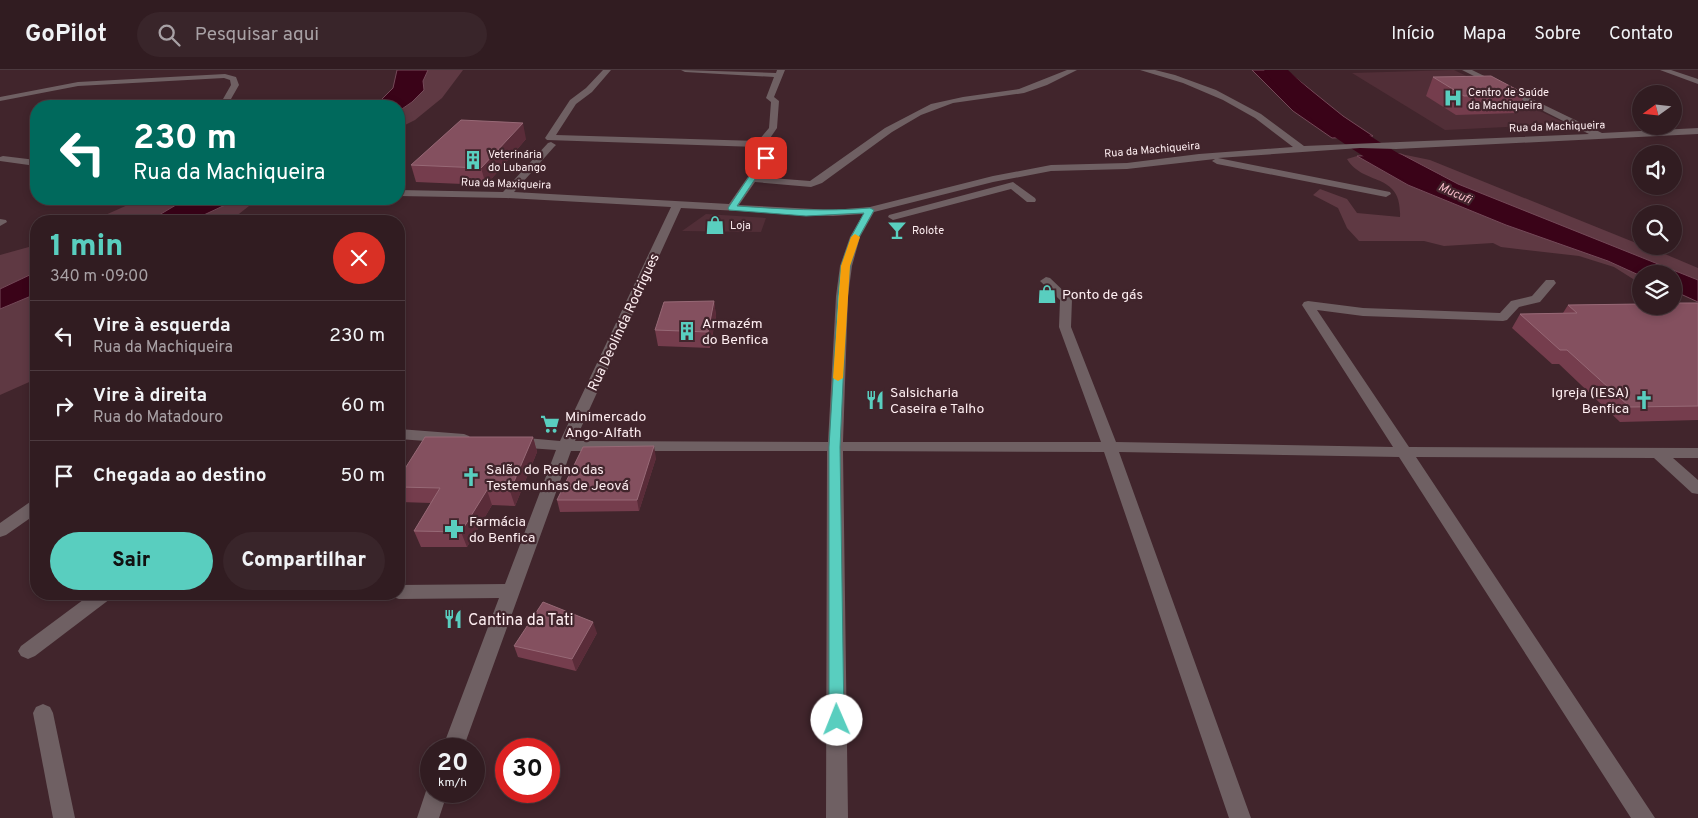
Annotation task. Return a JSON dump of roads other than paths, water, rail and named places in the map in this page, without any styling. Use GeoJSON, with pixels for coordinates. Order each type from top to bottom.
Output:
{"type":"FeatureCollection","features":[{"type":"Feature","properties":{"kind":"street"},"geometry":{"type":"LineString","coordinates":[[607,70],[589,90],[573,102],[550,138],[761,144]]}},
{"type":"Feature","properties":{"kind":"street"},"geometry":{"type":"LineString","coordinates":[[685,70],[780,72],[770,98],[775,101],[773,128],[761,144]]}},
{"type":"Feature","properties":{"kind":"street"},"geometry":{"type":"LineString","coordinates":[[753,179],[811,184],[819,181],[890,129],[934,106],[1039,86],[1073,70]]}},
{"type":"Feature","properties":{"kind":"street"},"geometry":{"type":"LineString","coordinates":[[1144,70],[1168,75],[1201,86],[1252,112],[1302,149]]}},
{"type":"Feature","properties":{"kind":"street"},"geometry":{"type":"LineString","coordinates":[[1466,70],[1600,136]]}},
{"type":"Feature","properties":{"kind":"street"},"geometry":{"type":"LineString","coordinates":[[1664,70],[1698,82]]}},
{"type":"Feature","properties":{"kind":"street"},"geometry":{"type":"LineString","coordinates":[[0,99],[78,84],[225,76],[233,79],[235,85],[226,100]]}},
{"type":"Feature","properties":{"kind":"street","name":"Rua da Machiqueira"},"geometry":{"type":"LineString","coordinates":[[613,200],[806,213],[833,213],[870,210],[994,179],[1051,168],[1127,166],[1199,157],[1340,146],[1396,146],[1698,131]]}},
{"type":"Feature","properties":{"kind":"street"},"geometry":{"type":"LineString","coordinates":[[732,208],[766,158],[761,144]]}},
{"type":"Feature","properties":{"kind":"street"},"geometry":{"type":"LineString","coordinates":[[506,195],[551,145]]}},
{"type":"Feature","properties":{"kind":"street"},"geometry":{"type":"LineString","coordinates":[[1199,157],[1386,194]]}},
{"type":"Feature","properties":{"kind":"street"},"geometry":{"type":"LineString","coordinates":[[1,160],[30,162]]}},
{"type":"Feature","properties":{"kind":"street"},"geometry":{"type":"LineString","coordinates":[[893,217],[1012,184],[1031,200]]}},
{"type":"Feature","properties":{"kind":"street","name":"Rua da Maxiqueira"},"geometry":{"type":"LineString","coordinates":[[405,193],[613,200]]}},
{"type":"Feature","properties":{"kind":"street","name":"Rua Deolinda Rodrigues"},"geometry":{"type":"LineString","coordinates":[[456,738],[565,446],[678,204]]}},
{"type":"Feature","properties":{"kind":"street"},"geometry":{"type":"LineString","coordinates":[[837,818],[835,447],[842,296],[846,266],[855,237],[870,210]]}},
{"type":"Feature","properties":{"kind":"street"},"geometry":{"type":"LineString","coordinates":[[1046,281],[1066,299],[1065,327],[1110,447],[1240,818]]}},
{"type":"Feature","properties":{"kind":"street"},"geometry":{"type":"LineString","coordinates":[[1550,283],[1536,300],[1515,304],[1503,317],[1345,310],[1308,305],[1644,818]]}},
{"type":"Feature","properties":{"kind":"street"},"geometry":{"type":"LineString","coordinates":[[405,434],[477,439]]}},
{"type":"Feature","properties":{"kind":"street"},"geometry":{"type":"LineString","coordinates":[[496,441],[565,446],[1110,447],[1405,452],[1698,453]]}},
{"type":"Feature","properties":{"kind":"street"},"geometry":{"type":"LineString","coordinates":[[1657,452],[1698,489]]}},
{"type":"Feature","properties":{"kind":"street"},"geometry":{"type":"LineString","coordinates":[[0,531],[30,510]]}},
{"type":"Feature","properties":{"kind":"street"},"geometry":{"type":"LineString","coordinates":[[405,592],[510,591]]}},
{"type":"Feature","properties":{"kind":"street"},"geometry":{"type":"LineString","coordinates":[[28,651],[96,600]]}},
{"type":"Feature","properties":{"kind":"street"},"geometry":{"type":"LineString","coordinates":[[43,713],[64,818]]}},
{"type":"Feature","properties":{"kind":"street"},"geometry":{"type":"LineString","coordinates":[[428,818],[433,803]]}},
{"type":"Feature","properties":{"kind":"water"},"geometry":{"type":"Polygon","coordinates":[[[397,70],[428,70],[423,81],[424,90],[405,107],[405,100],[381,100],[393,88],[397,70]]]}},
{"type":"Feature","properties":{"kind":"water"},"geometry":{"type":"Polygon","coordinates":[[[1252,70],[1286,70],[1343,116],[1373,136],[1332,138],[1293,111],[1252,70]]]}},
{"type":"Feature","properties":{"kind":"water"},"geometry":{"type":"Polygon","coordinates":[[[1401,154],[1458,184],[1660,265],[1632,265],[1632,272],[1608,261],[1506,225],[1408,185],[1357,156],[1401,154]]]}},
{"type":"Feature","properties":{"kind":"water"},"geometry":{"type":"Polygon","coordinates":[[[176,205],[225,205],[204,215],[159,215],[176,205]]]}},
{"type":"Feature","properties":{"kind":"water"},"geometry":{"type":"Polygon","coordinates":[[[1682,274],[1698,280],[1698,302],[1682,295],[1682,274]]]}},
{"type":"Feature","properties":{"kind":"water"},"geometry":{"type":"Polygon","coordinates":[[[30,275],[30,296],[0,309],[0,289],[30,275]]]}},
{"type":"Feature","properties":{"kind":"waterway","name":"Mucufi"},"geometry":{"type":"LineString","coordinates":[[1275,70],[1309,104],[1341,129],[1400,166],[1431,182]]}},
{"type":"Feature","properties":{"kind":"place","name":"Centro de Saúde da Machiqueira"},"geometry":{"type":"Point","coordinates":[1453,98]}},
{"type":"Feature","properties":{"kind":"place","name":"Veterinária do Lubango"},"geometry":{"type":"Point","coordinates":[473,160]}},
{"type":"Feature","properties":{"kind":"place","name":"Loja"},"geometry":{"type":"Point","coordinates":[715,225]}},
{"type":"Feature","properties":{"kind":"place","name":"Rolote"},"geometry":{"type":"Point","coordinates":[897,230]}},
{"type":"Feature","properties":{"kind":"place","name":"Ponto de gás"},"geometry":{"type":"Point","coordinates":[1047,294]}},
{"type":"Feature","properties":{"kind":"place","name":"Armazém do Benfica"},"geometry":{"type":"Point","coordinates":[687,331]}},
{"type":"Feature","properties":{"kind":"place","name":"Salsicharia Caseira e Talho"},"geometry":{"type":"Point","coordinates":[875,400]}},
{"type":"Feature","properties":{"kind":"place","name":"Igreja (IESA) Benfica"},"geometry":{"type":"Point","coordinates":[1644,400]}},
{"type":"Feature","properties":{"kind":"place","name":"Minimercado Ango-Alfath"},"geometry":{"type":"Point","coordinates":[550,424]}},
{"type":"Feature","properties":{"kind":"place","name":"Salão do Reino das Testemunhas de Jeová"},"geometry":{"type":"Point","coordinates":[471,477]}},
{"type":"Feature","properties":{"kind":"place","name":"Farmácia do Benfica"},"geometry":{"type":"Point","coordinates":[454,529]}},
{"type":"Feature","properties":{"kind":"place","name":"Cantina da Tati"},"geometry":{"type":"Point","coordinates":[453,619]}}]}
